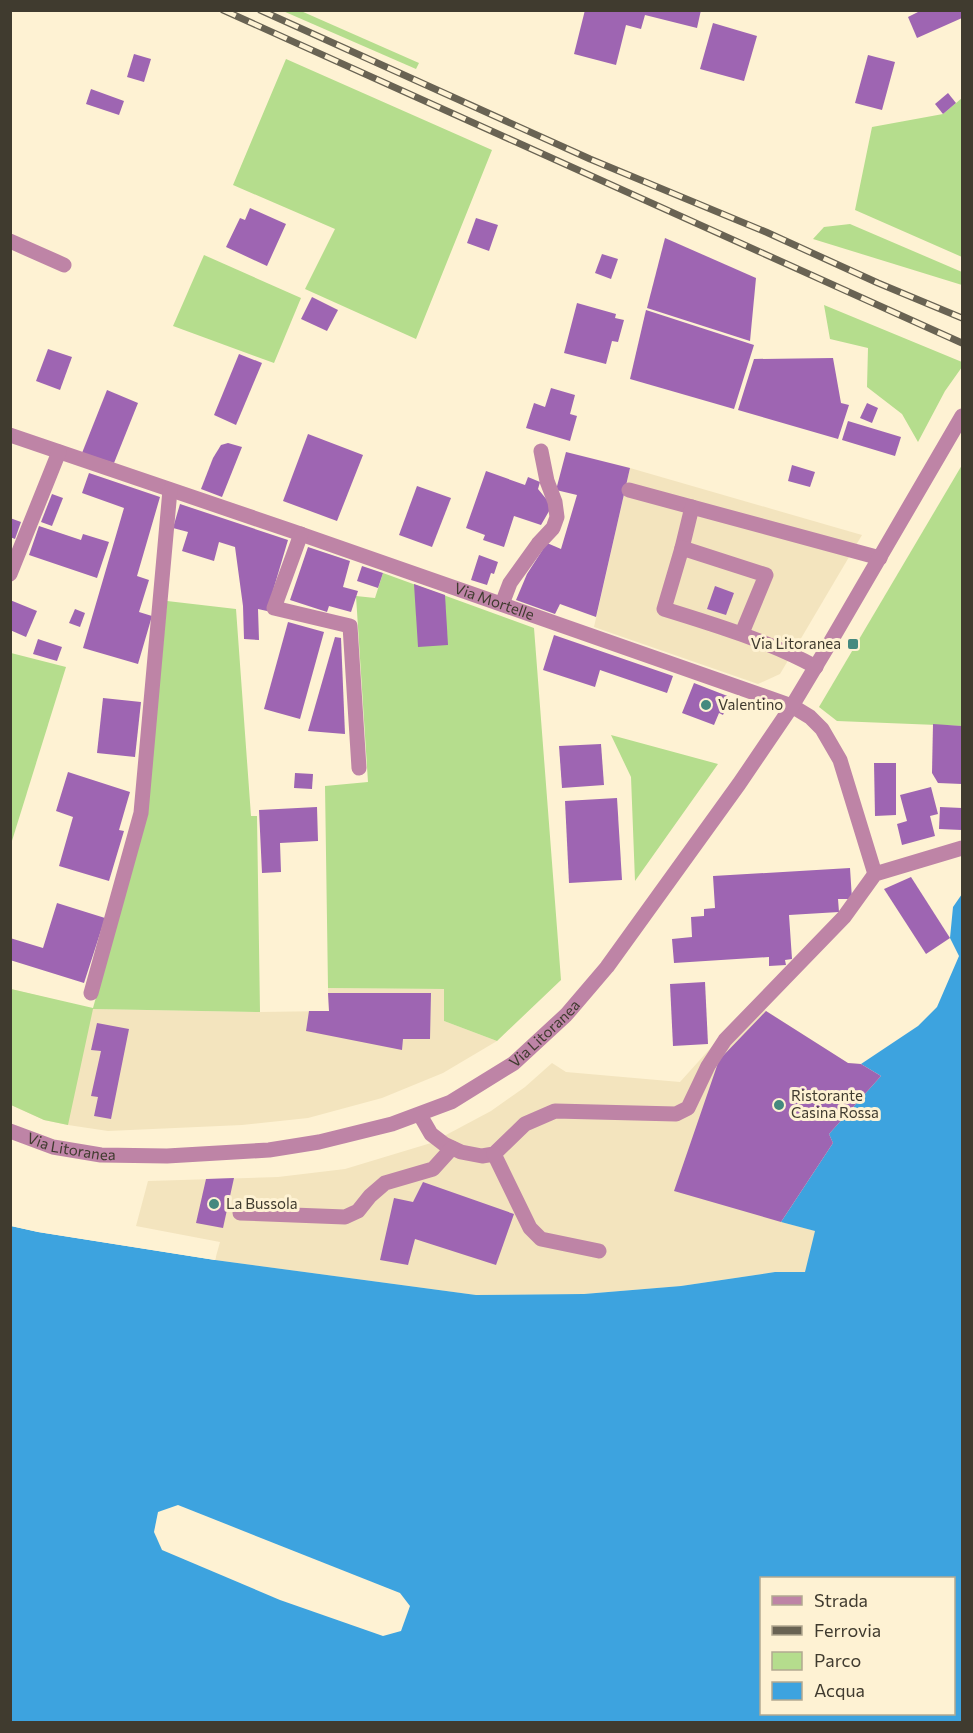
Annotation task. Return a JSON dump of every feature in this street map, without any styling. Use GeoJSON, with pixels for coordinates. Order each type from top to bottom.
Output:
{"type":"FeatureCollection","features":[{"type":"Feature","properties":{"kind":"street"},"geometry":{"type":"LineString","coordinates":[[10,241],[64,265]]}},
{"type":"Feature","properties":{"kind":"street","name":"Via Litoranea"},"geometry":{"type":"LineString","coordinates":[[10,1131],[53,1147],[100,1155],[167,1156],[269,1150],[319,1143],[420,1115],[451,1102],[514,1063],[566,1015],[607,967],[727,801],[816,667],[963,416]]}},
{"type":"Feature","properties":{"kind":"street","name":"Via Mortelle"},"geometry":{"type":"LineString","coordinates":[[10,435],[792,706],[810,717],[822,729],[840,760],[875,874]]}},
{"type":"Feature","properties":{"kind":"street"},"geometry":{"type":"LineString","coordinates":[[502,604],[510,583],[538,544],[553,528],[557,517],[541,451]]}},
{"type":"Feature","properties":{"kind":"street"},"geometry":{"type":"LineString","coordinates":[[10,574],[59,452]]}},
{"type":"Feature","properties":{"kind":"street"},"geometry":{"type":"LineString","coordinates":[[91,993],[141,813],[170,489]]}},
{"type":"Feature","properties":{"kind":"street"},"geometry":{"type":"LineString","coordinates":[[629,490],[880,558]]}},
{"type":"Feature","properties":{"kind":"street"},"geometry":{"type":"LineString","coordinates":[[692,507],[664,609],[742,633],[790,653],[816,667]]}},
{"type":"Feature","properties":{"kind":"street"},"geometry":{"type":"LineString","coordinates":[[301,534],[274,608],[350,626],[359,768]]}},
{"type":"Feature","properties":{"kind":"street"},"geometry":{"type":"LineString","coordinates":[[682,548],[766,575],[742,633]]}},
{"type":"Feature","properties":{"kind":"street"},"geometry":{"type":"LineString","coordinates":[[420,1115],[431,1134],[444,1144],[461,1152],[482,1156],[494,1154],[525,1124],[555,1111],[676,1114],[688,1108],[708,1066],[725,1041],[844,917],[875,874],[963,848]]}},
{"type":"Feature","properties":{"kind":"street"},"geometry":{"type":"LineString","coordinates":[[240,1213],[345,1217],[358,1211],[385,1183],[433,1169],[452,1148]]}},
{"type":"Feature","properties":{"kind":"street"},"geometry":{"type":"LineString","coordinates":[[494,1154],[530,1228],[541,1239],[599,1251]]}},
{"type":"Feature","properties":{"kind":"shaded area"},"geometry":{"type":"Polygon","coordinates":[[[630,468],[862,535],[780,674],[758,684],[594,627],[630,468]]]}},
{"type":"Feature","properties":{"kind":"shaded area"},"geometry":{"type":"Polygon","coordinates":[[[328,988],[444,989],[444,1021],[497,1041],[443,1073],[382,1098],[308,1118],[242,1125],[108,1131],[44,1120],[11,1105],[11,989],[93,1009],[260,1012],[329,1011],[328,988]]]}},
{"type":"Feature","properties":{"kind":"shaded area"},"geometry":{"type":"Polygon","coordinates":[[[752,1002],[848,1063],[861,1064],[881,1076],[781,1222],[816,1231],[806,1272],[775,1272],[681,1286],[584,1294],[476,1295],[215,1260],[220,1242],[136,1226],[148,1181],[278,1177],[345,1169],[431,1143],[491,1111],[525,1087],[552,1063],[566,1072],[680,1082],[752,1002]]]}},
{"type":"Feature","properties":{"kind":"green space"},"geometry":{"type":"Polygon","coordinates":[[[283,11],[301,11],[419,63],[416,69],[283,11]]]}},
{"type":"Feature","properties":{"kind":"green space"},"geometry":{"type":"Polygon","coordinates":[[[286,59],[492,150],[416,339],[305,289],[335,229],[233,185],[286,59]]]}},
{"type":"Feature","properties":{"kind":"green space"},"geometry":{"type":"Polygon","coordinates":[[[962,98],[962,257],[855,210],[872,127],[943,114],[962,98]]]}},
{"type":"Feature","properties":{"kind":"green space"},"geometry":{"type":"Polygon","coordinates":[[[850,224],[962,272],[962,285],[813,239],[824,227],[850,224]]]}},
{"type":"Feature","properties":{"kind":"green space"},"geometry":{"type":"Polygon","coordinates":[[[204,255],[301,298],[274,363],[173,326],[204,255]]]}},
{"type":"Feature","properties":{"kind":"green space"},"geometry":{"type":"Polygon","coordinates":[[[824,305],[962,362],[962,367],[945,391],[918,442],[902,414],[867,387],[868,348],[830,339],[824,305]]]}},
{"type":"Feature","properties":{"kind":"green space"},"geometry":{"type":"Polygon","coordinates":[[[962,465],[962,726],[837,721],[819,707],[962,465]]]}},
{"type":"Feature","properties":{"kind":"green space"},"geometry":{"type":"Polygon","coordinates":[[[383,573],[534,628],[561,980],[497,1041],[444,1021],[444,989],[328,988],[325,786],[368,782],[356,596],[375,598],[383,573]]]}},
{"type":"Feature","properties":{"kind":"green space"},"geometry":{"type":"Polygon","coordinates":[[[167,601],[236,609],[251,816],[257,816],[260,1012],[93,1009],[68,1125],[44,1120],[11,1105],[11,989],[93,1008],[147,815],[167,601]]]}},
{"type":"Feature","properties":{"kind":"green space"},"geometry":{"type":"Polygon","coordinates":[[[10,653],[66,667],[11,844],[10,653]]]}},
{"type":"Feature","properties":{"kind":"green space"},"geometry":{"type":"Polygon","coordinates":[[[611,735],[718,764],[635,881],[631,777],[611,735]]]}},
{"type":"Feature","properties":{"kind":"water"},"geometry":{"type":"Polygon","coordinates":[[[962,894],[962,1722],[11,1722],[11,1226],[215,1260],[476,1295],[584,1294],[681,1286],[775,1272],[805,1272],[815,1231],[781,1222],[833,1143],[829,1134],[881,1076],[861,1064],[918,1026],[937,1007],[959,956],[950,938],[953,907],[962,894]]]}},
{"type":"Feature","properties":{"kind":"pier"},"geometry":{"type":"Polygon","coordinates":[[[10,1223],[216,1257],[215,1260],[38,1232],[11,1226],[10,1223]]]}},
{"type":"Feature","properties":{"kind":"pier"},"geometry":{"type":"Polygon","coordinates":[[[178,1505],[400,1593],[410,1606],[401,1631],[383,1636],[280,1600],[162,1550],[154,1532],[158,1512],[178,1505]]]}},
{"type":"Feature","properties":{"kind":"building"},"geometry":{"type":"Polygon","coordinates":[[[585,10],[701,10],[697,28],[645,15],[641,29],[626,25],[616,65],[574,54],[585,10]]]}},
{"type":"Feature","properties":{"kind":"building"},"geometry":{"type":"Polygon","coordinates":[[[922,10],[962,10],[962,18],[917,38],[908,17],[922,10]]]}},
{"type":"Feature","properties":{"kind":"building"},"geometry":{"type":"Polygon","coordinates":[[[713,23],[757,36],[744,81],[700,69],[713,23]]]}},
{"type":"Feature","properties":{"kind":"building"},"geometry":{"type":"Polygon","coordinates":[[[134,54],[151,59],[144,82],[127,77],[134,54]]]}},
{"type":"Feature","properties":{"kind":"building"},"geometry":{"type":"Polygon","coordinates":[[[868,55],[895,62],[882,110],[855,103],[868,55]]]}},
{"type":"Feature","properties":{"kind":"building"},"geometry":{"type":"Polygon","coordinates":[[[91,89],[124,101],[119,115],[86,104],[91,89]]]}},
{"type":"Feature","properties":{"kind":"building"},"geometry":{"type":"Polygon","coordinates":[[[948,93],[956,103],[943,114],[935,104],[948,93]]]}},
{"type":"Feature","properties":{"kind":"building"},"geometry":{"type":"Polygon","coordinates":[[[250,208],[286,224],[267,266],[226,247],[240,218],[245,220],[250,208]]]}},
{"type":"Feature","properties":{"kind":"building"},"geometry":{"type":"Polygon","coordinates":[[[476,218],[498,225],[489,251],[467,243],[476,218]]]}},
{"type":"Feature","properties":{"kind":"building"},"geometry":{"type":"Polygon","coordinates":[[[665,238],[756,278],[750,341],[647,308],[665,238]]]}},
{"type":"Feature","properties":{"kind":"building"},"geometry":{"type":"Polygon","coordinates":[[[602,254],[618,259],[611,279],[595,273],[602,254]]]}},
{"type":"Feature","properties":{"kind":"building"},"geometry":{"type":"Polygon","coordinates":[[[312,297],[338,310],[327,331],[301,319],[312,297]]]}},
{"type":"Feature","properties":{"kind":"building"},"geometry":{"type":"Polygon","coordinates":[[[577,303],[616,314],[615,318],[624,320],[618,342],[612,341],[606,364],[564,353],[577,303]]]}},
{"type":"Feature","properties":{"kind":"building"},"geometry":{"type":"Polygon","coordinates":[[[646,310],[754,345],[734,409],[630,379],[646,310]]]}},
{"type":"Feature","properties":{"kind":"building"},"geometry":{"type":"Polygon","coordinates":[[[48,349],[72,357],[60,390],[36,381],[48,349]]]}},
{"type":"Feature","properties":{"kind":"building"},"geometry":{"type":"Polygon","coordinates":[[[239,354],[262,363],[236,425],[214,415],[239,354]]]}},
{"type":"Feature","properties":{"kind":"building"},"geometry":{"type":"Polygon","coordinates":[[[833,358],[841,403],[849,405],[838,439],[738,410],[754,359],[833,358]]]}},
{"type":"Feature","properties":{"kind":"building"},"geometry":{"type":"Polygon","coordinates":[[[551,388],[575,395],[570,414],[577,416],[570,441],[526,428],[534,403],[545,407],[551,388]]]}},
{"type":"Feature","properties":{"kind":"building"},"geometry":{"type":"Polygon","coordinates":[[[107,390],[138,403],[114,463],[82,453],[107,390]]]}},
{"type":"Feature","properties":{"kind":"building"},"geometry":{"type":"Polygon","coordinates":[[[867,403],[878,408],[872,423],[860,418],[867,403]]]}},
{"type":"Feature","properties":{"kind":"building"},"geometry":{"type":"Polygon","coordinates":[[[848,421],[901,437],[895,456],[842,440],[848,421]]]}},
{"type":"Feature","properties":{"kind":"building"},"geometry":{"type":"Polygon","coordinates":[[[308,434],[363,455],[337,521],[283,501],[308,434]]]}},
{"type":"Feature","properties":{"kind":"building"},"geometry":{"type":"Polygon","coordinates":[[[228,443],[242,447],[222,497],[201,489],[213,458],[221,445],[228,443]]]}},
{"type":"Feature","properties":{"kind":"building"},"geometry":{"type":"Polygon","coordinates":[[[566,452],[630,468],[596,617],[560,604],[555,614],[516,600],[527,574],[547,543],[561,549],[577,495],[556,490],[566,452]]]}},
{"type":"Feature","properties":{"kind":"building"},"geometry":{"type":"Polygon","coordinates":[[[792,465],[815,472],[810,487],[788,481],[792,465]]]}},
{"type":"Feature","properties":{"kind":"building"},"geometry":{"type":"Polygon","coordinates":[[[486,471],[525,485],[528,477],[540,482],[538,489],[552,506],[541,525],[514,516],[504,547],[483,540],[485,535],[466,528],[486,471]]]}},
{"type":"Feature","properties":{"kind":"building"},"geometry":{"type":"Polygon","coordinates":[[[89,473],[160,497],[137,576],[149,580],[139,612],[152,616],[138,664],[83,648],[124,508],[82,493],[89,473]]]}},
{"type":"Feature","properties":{"kind":"building"},"geometry":{"type":"Polygon","coordinates":[[[417,486],[451,498],[432,547],[399,535],[417,486]]]}},
{"type":"Feature","properties":{"kind":"building"},"geometry":{"type":"Polygon","coordinates":[[[52,494],[63,498],[52,526],[41,522],[52,494]]]}},
{"type":"Feature","properties":{"kind":"building"},"geometry":{"type":"Polygon","coordinates":[[[180,504],[288,540],[267,611],[258,609],[259,640],[244,639],[243,606],[235,547],[219,542],[214,561],[182,551],[188,532],[173,528],[180,504]]]}},
{"type":"Feature","properties":{"kind":"building"},"geometry":{"type":"Polygon","coordinates":[[[10,518],[21,522],[15,539],[10,537],[10,518]]]}},
{"type":"Feature","properties":{"kind":"building"},"geometry":{"type":"Polygon","coordinates":[[[39,526],[81,540],[83,534],[109,542],[97,578],[29,555],[39,526]]]}},
{"type":"Feature","properties":{"kind":"building"},"geometry":{"type":"Polygon","coordinates":[[[308,547],[350,561],[343,587],[358,591],[351,612],[329,606],[327,612],[290,600],[308,547]]]}},
{"type":"Feature","properties":{"kind":"building"},"geometry":{"type":"Polygon","coordinates":[[[479,555],[498,562],[487,585],[471,580],[479,555]]]}},
{"type":"Feature","properties":{"kind":"building"},"geometry":{"type":"Polygon","coordinates":[[[362,566],[383,573],[378,588],[357,581],[362,566]]]}},
{"type":"Feature","properties":{"kind":"building"},"geometry":{"type":"Polygon","coordinates":[[[414,584],[445,595],[448,645],[418,647],[414,584]]]}},
{"type":"Feature","properties":{"kind":"building"},"geometry":{"type":"Polygon","coordinates":[[[715,586],[734,593],[726,615],[707,609],[715,586]]]}},
{"type":"Feature","properties":{"kind":"building"},"geometry":{"type":"Polygon","coordinates":[[[10,600],[37,611],[26,637],[10,630],[10,600]]]}},
{"type":"Feature","properties":{"kind":"building"},"geometry":{"type":"Polygon","coordinates":[[[75,609],[85,613],[80,627],[69,623],[75,609]]]}},
{"type":"Feature","properties":{"kind":"building"},"geometry":{"type":"Polygon","coordinates":[[[288,622],[324,632],[300,719],[264,709],[288,622]]]}},
{"type":"Feature","properties":{"kind":"building"},"geometry":{"type":"Polygon","coordinates":[[[554,635],[673,676],[667,693],[600,670],[595,687],[543,670],[554,635]]]}},
{"type":"Feature","properties":{"kind":"building"},"geometry":{"type":"Polygon","coordinates":[[[335,637],[341,638],[345,734],[308,731],[335,637]]]}},
{"type":"Feature","properties":{"kind":"building"},"geometry":{"type":"Polygon","coordinates":[[[38,639],[62,647],[57,661],[33,654],[38,639]]]}},
{"type":"Feature","properties":{"kind":"building","name":"Valentino"},"geometry":{"type":"Polygon","coordinates":[[[694,683],[730,697],[723,715],[719,713],[714,725],[682,713],[694,683]]]}},
{"type":"Feature","properties":{"kind":"building"},"geometry":{"type":"Polygon","coordinates":[[[103,698],[141,702],[135,757],[97,753],[103,698]]]}},
{"type":"Feature","properties":{"kind":"building"},"geometry":{"type":"Polygon","coordinates":[[[933,724],[962,726],[962,784],[938,783],[932,773],[933,724]]]}},
{"type":"Feature","properties":{"kind":"building"},"geometry":{"type":"Polygon","coordinates":[[[601,744],[604,785],[562,788],[559,746],[601,744]]]}},
{"type":"Feature","properties":{"kind":"building"},"geometry":{"type":"Polygon","coordinates":[[[874,763],[896,763],[896,815],[875,816],[874,763]]]}},
{"type":"Feature","properties":{"kind":"building"},"geometry":{"type":"Polygon","coordinates":[[[68,772],[130,792],[119,830],[124,831],[109,881],[59,866],[73,817],[56,811],[68,772]]]}},
{"type":"Feature","properties":{"kind":"building"},"geometry":{"type":"Polygon","coordinates":[[[295,773],[313,774],[312,789],[294,788],[295,773]]]}},
{"type":"Feature","properties":{"kind":"building"},"geometry":{"type":"Polygon","coordinates":[[[931,787],[938,814],[930,816],[935,836],[902,845],[897,824],[907,821],[900,795],[931,787]]]}},
{"type":"Feature","properties":{"kind":"building"},"geometry":{"type":"Polygon","coordinates":[[[617,798],[622,880],[569,883],[565,801],[617,798]]]}},
{"type":"Feature","properties":{"kind":"building"},"geometry":{"type":"Polygon","coordinates":[[[317,807],[318,841],[280,843],[281,872],[262,873],[259,810],[317,807]]]}},
{"type":"Feature","properties":{"kind":"building"},"geometry":{"type":"Polygon","coordinates":[[[940,807],[962,808],[962,830],[939,829],[940,807]]]}},
{"type":"Feature","properties":{"kind":"building"},"geometry":{"type":"Polygon","coordinates":[[[850,868],[852,899],[838,899],[839,912],[789,915],[792,959],[785,960],[786,965],[769,966],[769,957],[674,963],[672,939],[692,937],[691,917],[704,916],[704,909],[715,908],[713,876],[850,868]]]}},
{"type":"Feature","properties":{"kind":"building"},"geometry":{"type":"Polygon","coordinates":[[[911,877],[950,938],[926,954],[884,889],[911,877]]]}},
{"type":"Feature","properties":{"kind":"building"},"geometry":{"type":"Polygon","coordinates":[[[57,903],[105,918],[84,983],[10,960],[10,938],[43,948],[57,903]]]}},
{"type":"Feature","properties":{"kind":"building"},"geometry":{"type":"Polygon","coordinates":[[[705,982],[708,1044],[673,1046],[670,984],[705,982]]]}},
{"type":"Feature","properties":{"kind":"building"},"geometry":{"type":"Polygon","coordinates":[[[328,993],[431,993],[430,1039],[403,1039],[402,1050],[306,1031],[309,1011],[329,1011],[328,993]]]}},
{"type":"Feature","properties":{"kind":"building","name":"Ristorante Casina Rossa"},"geometry":{"type":"Polygon","coordinates":[[[766,1011],[848,1063],[861,1064],[881,1076],[829,1134],[833,1143],[781,1222],[674,1191],[719,1060],[766,1011]]]}},
{"type":"Feature","properties":{"kind":"building"},"geometry":{"type":"Polygon","coordinates":[[[97,1023],[129,1029],[111,1119],[94,1116],[98,1097],[91,1096],[101,1051],[91,1050],[97,1023]]]}},
{"type":"Feature","properties":{"kind":"building","name":"La Bussola"},"geometry":{"type":"Polygon","coordinates":[[[234,1178],[223,1228],[196,1223],[206,1179],[234,1178]]]}},
{"type":"Feature","properties":{"kind":"building"},"geometry":{"type":"Polygon","coordinates":[[[423,1182],[514,1214],[496,1265],[415,1239],[408,1265],[380,1260],[394,1198],[413,1202],[423,1182]]]}},
{"type":"Feature","properties":{"kind":"railway"},"geometry":{"type":"LineString","coordinates":[[223,10],[962,343]]}},
{"type":"Feature","properties":{"kind":"railway"},"geometry":{"type":"LineString","coordinates":[[260,10],[590,159],[766,232],[962,318]]}},
{"type":"Feature","properties":{"kind":"place","name":"Via Litoranea"},"geometry":{"type":"Point","coordinates":[853,644]}},
{"type":"Feature","properties":{"kind":"place","name":"Valentino"},"geometry":{"type":"Point","coordinates":[706,705]}},
{"type":"Feature","properties":{"kind":"place","name":"Ristorante Casina Rossa"},"geometry":{"type":"Point","coordinates":[779,1105]}},
{"type":"Feature","properties":{"kind":"place","name":"La Bussola"},"geometry":{"type":"Point","coordinates":[214,1204]}}]}
